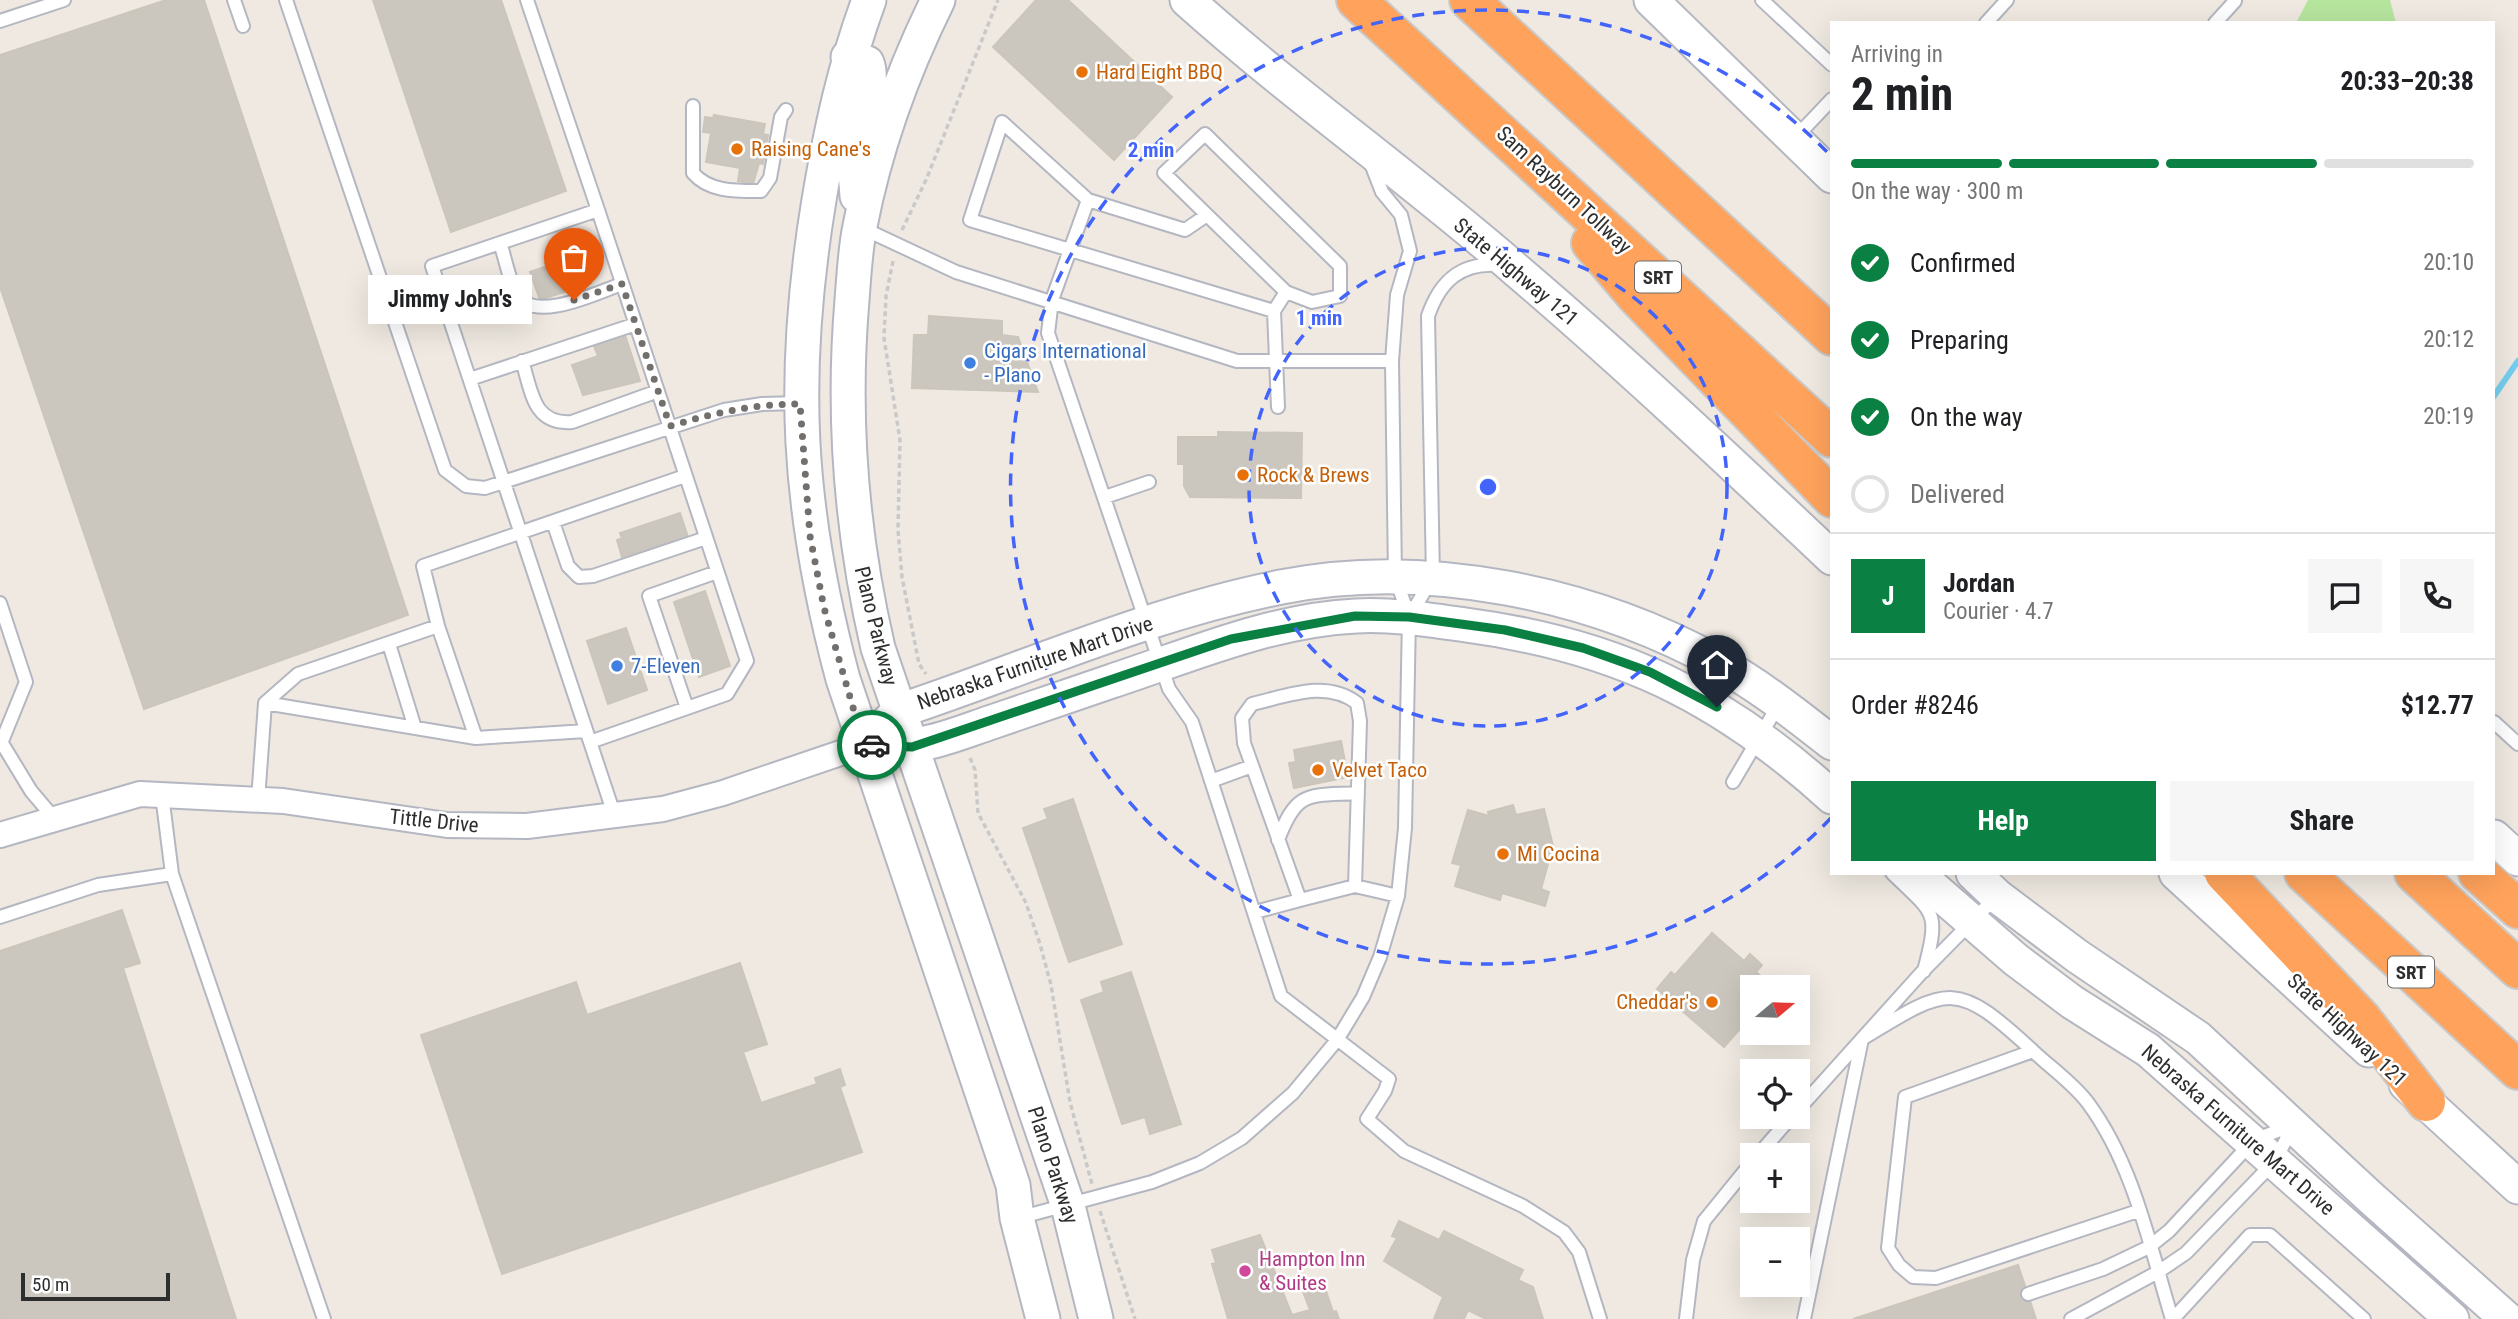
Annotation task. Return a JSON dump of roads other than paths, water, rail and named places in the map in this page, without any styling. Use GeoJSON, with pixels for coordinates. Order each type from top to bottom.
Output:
{"type":"FeatureCollection","features":[{"type":"Feature","properties":{"kind":"highway","name":"Sam Rayburn Tollway"},"geometry":{"type":"LineString","coordinates":[[1356,0],[1830,436]]}},
{"type":"Feature","properties":{"kind":"highway"},"geometry":{"type":"LineString","coordinates":[[1469,0],[1830,334]]}},
{"type":"Feature","properties":{"kind":"highway"},"geometry":{"type":"LineString","coordinates":[[1483,116],[1636,296],[1830,496]]}},
{"type":"Feature","properties":{"kind":"highway"},"geometry":{"type":"LineString","coordinates":[[2226,875],[2362,1019],[2426,1102]]}},
{"type":"Feature","properties":{"kind":"highway","name":"SRT"},"geometry":{"type":"LineString","coordinates":[[2306,875],[2518,1070]]}},
{"type":"Feature","properties":{"kind":"highway"},"geometry":{"type":"LineString","coordinates":[[2416,875],[2518,969]]}},
{"type":"Feature","properties":{"kind":"highway"},"geometry":{"type":"LineString","coordinates":[[2480,875],[2518,909]]}},
{"type":"Feature","properties":{"kind":"main road","name":"Plano Parkway"},"geometry":{"type":"LineString","coordinates":[[869,0],[848,57],[835,105],[810,259],[800,354],[800,404],[810,536],[824,608],[864,745],[1013,1185],[1017,1218],[1043,1319]]}},
{"type":"Feature","properties":{"kind":"main road","name":"Plano Parkway"},"geometry":{"type":"LineString","coordinates":[[938,0],[897,94],[859,227],[847,359],[852,506],[864,590],[878,648],[1068,1206],[1096,1319]]}},
{"type":"Feature","properties":{"kind":"main road","name":"State Highway 121"},"geometry":{"type":"LineString","coordinates":[[1187,0],[1254,60],[1513,267],[1661,397],[1830,556]]}},
{"type":"Feature","properties":{"kind":"main road"},"geometry":{"type":"LineString","coordinates":[[1651,0],[1796,137],[1830,174]]}},
{"type":"Feature","properties":{"kind":"main road"},"geometry":{"type":"LineString","coordinates":[[848,57],[867,63],[872,74],[862,110],[855,153],[859,227]]}},
{"type":"Feature","properties":{"kind":"main road","name":"Nebraska Furniture Mart Drive"},"geometry":{"type":"LineString","coordinates":[[864,745],[899,711],[1215,602],[1282,586],[1343,578],[1395,576],[1433,577],[1511,589],[1590,610],[1720,663],[1780,702],[1830,741]]}},
{"type":"Feature","properties":{"kind":"main road","name":"Nebraska Furniture Mart Drive"},"geometry":{"type":"LineString","coordinates":[[864,745],[912,747],[1161,665],[1231,639],[1355,616],[1409,617],[1505,630],[1583,648],[1650,672],[1717,707],[1759,734],[1830,795]]}},
{"type":"Feature","properties":{"kind":"main road"},"geometry":{"type":"LineString","coordinates":[[2495,839],[2518,859]]}},
{"type":"Feature","properties":{"kind":"main road","name":"Nebraska Furniture Mart Drive"},"geometry":{"type":"LineString","coordinates":[[1918,875],[1972,924],[2072,1002],[2148,1050],[2452,1319]]}},
{"type":"Feature","properties":{"kind":"main road","name":"Nebraska Furniture Mart Drive"},"geometry":{"type":"LineString","coordinates":[[1975,875],[1997,896],[2077,956],[2198,1038],[2507,1319]]}},
{"type":"Feature","properties":{"kind":"main road","name":"State Highway 121"},"geometry":{"type":"LineString","coordinates":[[2178,875],[2518,1187]]}},
{"type":"Feature","properties":{"kind":"street","name":"Tittle Drive"},"geometry":{"type":"LineString","coordinates":[[0,835],[53,817],[140,794],[258,800],[447,825],[527,827],[663,809],[723,793],[864,745]]}},
{"type":"Feature","properties":{"kind":"lane"},"geometry":{"type":"LineString","coordinates":[[0,21],[64,0]]}},
{"type":"Feature","properties":{"kind":"lane"},"geometry":{"type":"LineString","coordinates":[[234,0],[243,26]]}},
{"type":"Feature","properties":{"kind":"lane"},"geometry":{"type":"LineString","coordinates":[[286,0],[445,470],[466,486],[485,488],[724,410],[762,404],[800,404]]}},
{"type":"Feature","properties":{"kind":"lane"},"geometry":{"type":"LineString","coordinates":[[265,703],[476,738],[588,736],[727,694],[747,661],[527,0]]}},
{"type":"Feature","properties":{"kind":"lane"},"geometry":{"type":"LineString","coordinates":[[1762,0],[1830,63]]}},
{"type":"Feature","properties":{"kind":"lane"},"geometry":{"type":"LineString","coordinates":[[1988,21],[2007,0]]}},
{"type":"Feature","properties":{"kind":"lane"},"geometry":{"type":"LineString","coordinates":[[2217,21],[2235,0]]}},
{"type":"Feature","properties":{"kind":"lane"},"geometry":{"type":"LineString","coordinates":[[1796,137],[1830,101]]}},
{"type":"Feature","properties":{"kind":"lane"},"geometry":{"type":"LineString","coordinates":[[693,106],[693,173],[703,185],[739,191],[761,191],[770,178],[781,117],[786,110]]}},
{"type":"Feature","properties":{"kind":"lane"},"geometry":{"type":"LineString","coordinates":[[1207,215],[1185,230],[1088,200],[1002,122],[970,220],[1274,311]]}},
{"type":"Feature","properties":{"kind":"lane"},"geometry":{"type":"LineString","coordinates":[[1205,134],[1340,266],[1340,296],[1312,302],[1286,292],[1164,173],[1205,134]]}},
{"type":"Feature","properties":{"kind":"lane"},"geometry":{"type":"LineString","coordinates":[[1017,1218],[1152,1182],[1200,1163],[1232,1144],[1293,1093],[1337,1040],[1367,987],[1398,896],[1405,828],[1409,617],[1395,576],[1392,361],[1398,295],[1410,251],[1402,215],[1382,192],[1366,150]]}},
{"type":"Feature","properties":{"kind":"lane"},"geometry":{"type":"LineString","coordinates":[[1088,200],[1072,251],[1052,300],[1048,333],[1169,689],[1192,722],[1281,996],[1389,1079],[1385,1091],[1367,1119],[1404,1151],[1523,1206],[1564,1232],[1579,1252],[1600,1319]]}},
{"type":"Feature","properties":{"kind":"lane"},"geometry":{"type":"LineString","coordinates":[[598,210],[432,266],[615,817]]}},
{"type":"Feature","properties":{"kind":"lane"},"geometry":{"type":"LineString","coordinates":[[859,227],[956,272],[1052,300],[1237,361],[1392,361]]}},
{"type":"Feature","properties":{"kind":"lane"},"geometry":{"type":"LineString","coordinates":[[500,243],[518,295],[525,303],[537,308],[550,308],[622,284]]}},
{"type":"Feature","properties":{"kind":"lane"},"geometry":{"type":"LineString","coordinates":[[1409,617],[1433,577],[1427,316],[1436,293],[1458,271],[1481,264],[1513,267]]}},
{"type":"Feature","properties":{"kind":"lane"},"geometry":{"type":"LineString","coordinates":[[1278,407],[1274,311],[1286,292]]}},
{"type":"Feature","properties":{"kind":"lane"},"geometry":{"type":"LineString","coordinates":[[470,379],[636,324]]}},
{"type":"Feature","properties":{"kind":"lane"},"geometry":{"type":"LineString","coordinates":[[522,361],[537,408],[547,419],[557,423],[572,422],[658,391]]}},
{"type":"Feature","properties":{"kind":"lane"},"geometry":{"type":"LineString","coordinates":[[476,738],[438,626],[423,566],[685,476]]}},
{"type":"Feature","properties":{"kind":"lane"},"geometry":{"type":"LineString","coordinates":[[1105,497],[1149,482]]}},
{"type":"Feature","properties":{"kind":"lane"},"geometry":{"type":"LineString","coordinates":[[553,522],[568,566],[579,577],[593,576],[706,538]]}},
{"type":"Feature","properties":{"kind":"lane"},"geometry":{"type":"LineString","coordinates":[[687,708],[649,596],[717,572]]}},
{"type":"Feature","properties":{"kind":"lane"},"geometry":{"type":"LineString","coordinates":[[0,603],[26,682],[1,744],[53,817]]}},
{"type":"Feature","properties":{"kind":"lane"},"geometry":{"type":"LineString","coordinates":[[258,800],[265,703],[298,674],[438,626]]}},
{"type":"Feature","properties":{"kind":"lane"},"geometry":{"type":"LineString","coordinates":[[389,644],[415,728]]}},
{"type":"Feature","properties":{"kind":"lane"},"geometry":{"type":"LineString","coordinates":[[1300,900],[1244,743],[1242,718],[1252,704],[1320,689],[1343,692],[1357,702],[1360,721],[1355,886]]}},
{"type":"Feature","properties":{"kind":"lane"},"geometry":{"type":"LineString","coordinates":[[1733,782],[1780,702]]}},
{"type":"Feature","properties":{"kind":"lane"},"geometry":{"type":"LineString","coordinates":[[2495,723],[2518,744]]}},
{"type":"Feature","properties":{"kind":"lane"},"geometry":{"type":"LineString","coordinates":[[1212,781],[1252,766]]}},
{"type":"Feature","properties":{"kind":"lane"},"geometry":{"type":"LineString","coordinates":[[1278,840],[1288,814],[1298,801],[1312,796],[1358,793]]}},
{"type":"Feature","properties":{"kind":"lane"},"geometry":{"type":"LineString","coordinates":[[162,795],[172,874],[324,1319]]}},
{"type":"Feature","properties":{"kind":"lane"},"geometry":{"type":"LineString","coordinates":[[0,917],[98,885],[172,874]]}},
{"type":"Feature","properties":{"kind":"lane"},"geometry":{"type":"LineString","coordinates":[[1894,875],[1928,909],[1935,930],[1923,971]]}},
{"type":"Feature","properties":{"kind":"lane"},"geometry":{"type":"LineString","coordinates":[[1255,912],[1355,886],[1398,896]]}},
{"type":"Feature","properties":{"kind":"lane"},"geometry":{"type":"LineString","coordinates":[[1810,1097],[1923,971],[1997,896]]}},
{"type":"Feature","properties":{"kind":"lane"},"geometry":{"type":"LineString","coordinates":[[1804,1319],[1863,1039],[1913,1008],[1941,998],[1958,997],[1994,1015],[2087,1101],[2120,1154],[2173,1319],[2250,1235],[2270,1235],[2364,1319]]}},
{"type":"Feature","properties":{"kind":"lane"},"geometry":{"type":"LineString","coordinates":[[2033,1051],[1905,1097],[1888,1248],[1899,1265],[1913,1277],[1936,1278],[2138,1212]]}},
{"type":"Feature","properties":{"kind":"lane"},"geometry":{"type":"LineString","coordinates":[[2028,1294],[2103,1269],[2149,1247],[2294,1125]]}},
{"type":"Feature","properties":{"kind":"lane"},"geometry":{"type":"LineString","coordinates":[[2071,1319],[2158,1272],[2186,1253],[2264,1150],[2294,1125]]}},
{"type":"Feature","properties":{"kind":"lane"},"geometry":{"type":"LineString","coordinates":[[1769,1143],[1781,1129]]}},
{"type":"Feature","properties":{"kind":"lane"},"geometry":{"type":"LineString","coordinates":[[1686,1319],[1693,1260],[1704,1221],[1740,1177]]}},
{"type":"Feature","properties":{"kind":"waterway"},"geometry":{"type":"LineString","coordinates":[[2495,395],[2518,361]]}},
{"type":"Feature","properties":{"kind":"place","name":"Hard Eight BBQ"},"geometry":{"type":"Point","coordinates":[1082,72]}},
{"type":"Feature","properties":{"kind":"place","name":"Raising Cane's"},"geometry":{"type":"Point","coordinates":[737,149]}},
{"type":"Feature","properties":{"kind":"place","name":"Jimmy John's"},"geometry":{"type":"Point","coordinates":[574,300]}},
{"type":"Feature","properties":{"kind":"place","name":"Cigars International - Plano"},"geometry":{"type":"Point","coordinates":[970,363]}},
{"type":"Feature","properties":{"kind":"place","name":"Rock & Brews"},"geometry":{"type":"Point","coordinates":[1243,475]}},
{"type":"Feature","properties":{"kind":"place","name":"7-Eleven"},"geometry":{"type":"Point","coordinates":[617,666]}},
{"type":"Feature","properties":{"kind":"place","name":"Velvet Taco"},"geometry":{"type":"Point","coordinates":[1318,770]}},
{"type":"Feature","properties":{"kind":"place","name":"Mi Cocina"},"geometry":{"type":"Point","coordinates":[1503,854]}},
{"type":"Feature","properties":{"kind":"place","name":"Cheddar's"},"geometry":{"type":"Point","coordinates":[1712,1002]}},
{"type":"Feature","properties":{"kind":"place","name":"Hampton Inn & Suites"},"geometry":{"type":"Point","coordinates":[1245,1271]}}]}
